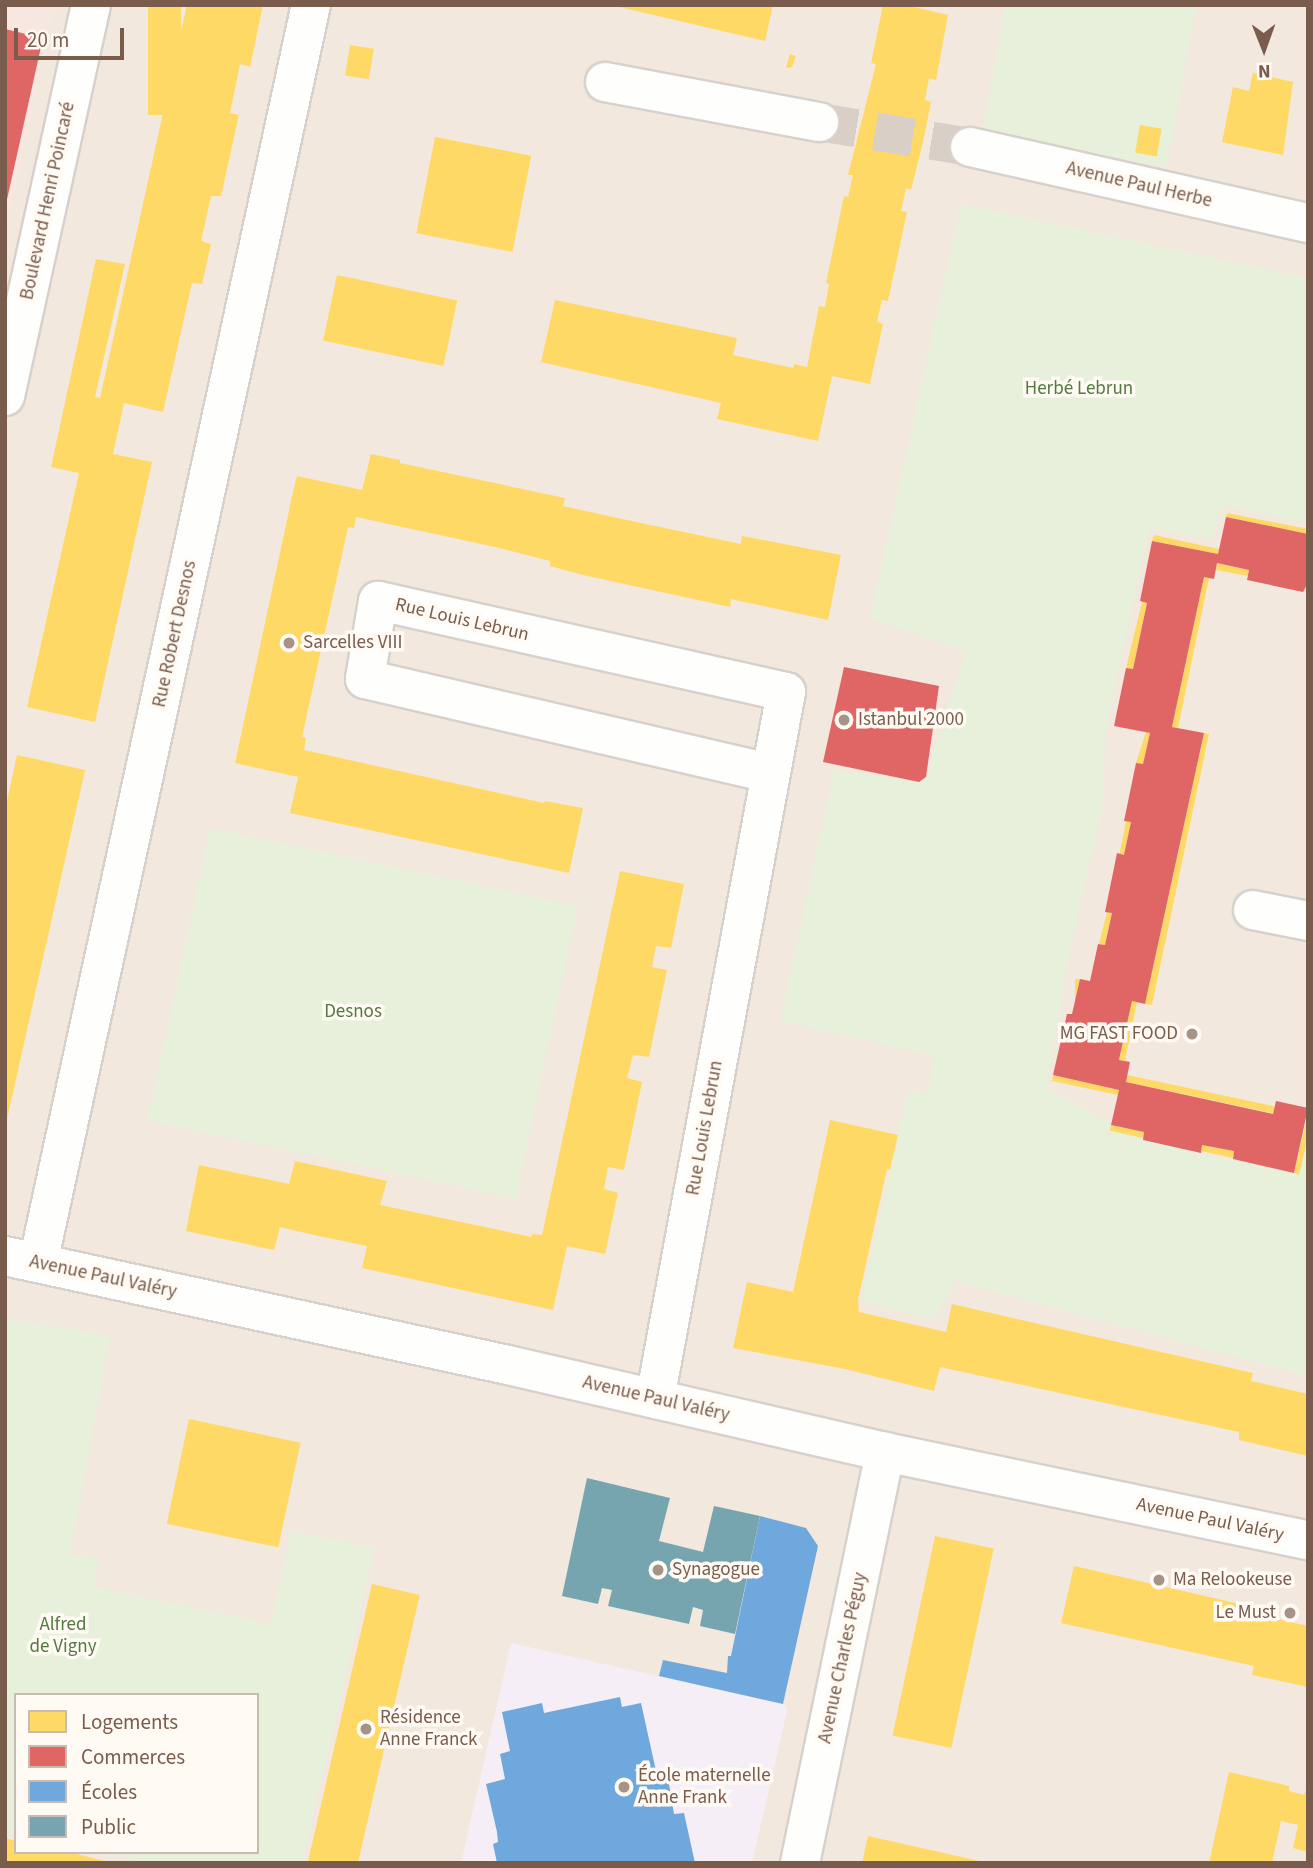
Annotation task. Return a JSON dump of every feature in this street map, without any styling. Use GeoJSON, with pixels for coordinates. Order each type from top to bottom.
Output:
{"type":"FeatureCollection","features":[{"type":"Feature","properties":{"kind":"street","name":"Boulevard Henri Poincaré"},"geometry":{"type":"LineString","coordinates":[[5,396],[91,5]]}},
{"type":"Feature","properties":{"kind":"street","name":"Rue Robert Desnos"},"geometry":{"type":"LineString","coordinates":[[22,1260],[311,5]]}},
{"type":"Feature","properties":{"kind":"street"},"geometry":{"type":"LineString","coordinates":[[605,82],[819,122]]}},
{"type":"Feature","properties":{"kind":"street","name":"Avenue Paul Herbe"},"geometry":{"type":"LineString","coordinates":[[971,148],[1308,223]]}},
{"type":"Feature","properties":{"kind":"street","name":"Rue Louis Lebrun"},"geometry":{"type":"LineString","coordinates":[[655,1399],[786,692],[378,601],[365,679],[770,773]]}},
{"type":"Feature","properties":{"kind":"street"},"geometry":{"type":"LineString","coordinates":[[1253,910],[1308,920]]}},
{"type":"Feature","properties":{"kind":"street","name":"Avenue Paul Valéry"},"geometry":{"type":"LineString","coordinates":[[22,1260],[885,1452],[1308,1541]]}},
{"type":"Feature","properties":{"kind":"street","name":"Avenue Charles Péguy"},"geometry":{"type":"LineString","coordinates":[[800,1863],[885,1452]]}},
{"type":"Feature","properties":{"kind":"shaded area"},"geometry":{"type":"Polygon","coordinates":[[[5,5],[1308,5],[1308,1863],[5,1863],[5,5]]]}},
{"type":"Feature","properties":{"kind":"shaded area"},"geometry":{"type":"Polygon","coordinates":[[[5,5],[55,5],[5,237],[5,5]]]}},
{"type":"Feature","properties":{"kind":"shaded area","name":"École maternelle Anne Frank"},"geometry":{"type":"Polygon","coordinates":[[[511,1643],[785,1705],[787,1711],[752,1863],[461,1863],[511,1643]]]}},
{"type":"Feature","properties":{"kind":"green space"},"geometry":{"type":"Polygon","coordinates":[[[1005,5],[1196,7],[1167,167],[982,133],[1005,5]]]}},
{"type":"Feature","properties":{"kind":"green space","name":"Herbé Lebrun"},"geometry":{"type":"Polygon","coordinates":[[[961,204],[1308,278],[1308,523],[1222,505],[1212,539],[1149,529],[1106,728],[1102,810],[1070,949],[1046,1089],[1143,1140],[1299,1175],[1308,1137],[1308,1376],[955,1281],[934,1320],[861,1301],[907,1092],[927,1094],[934,1056],[780,1021],[834,770],[919,782],[926,777],[966,651],[870,618],[961,204]]]}},
{"type":"Feature","properties":{"kind":"green space","name":"Desnos"},"geometry":{"type":"Polygon","coordinates":[[[210,828],[578,906],[516,1199],[148,1120],[210,828]]]}},
{"type":"Feature","properties":{"kind":"green space","name":"Alfred de Vigny"},"geometry":{"type":"Polygon","coordinates":[[[5,1318],[110,1336],[70,1554],[99,1560],[94,1587],[271,1624],[291,1531],[375,1548],[302,1863],[149,1863],[109,1854],[259,1854],[259,1693],[14,1693],[14,1834],[5,1832],[5,1318]]]}},
{"type":"Feature","properties":{"kind":"building: Logements"},"geometry":{"type":"Polygon","coordinates":[[[148,5],[181,5],[181,115],[148,115],[148,5]]]}},
{"type":"Feature","properties":{"kind":"building: Logements"},"geometry":{"type":"Polygon","coordinates":[[[187,5],[263,5],[250,67],[240,64],[230,113],[239,115],[221,196],[211,196],[201,241],[211,244],[202,284],[192,283],[163,412],[124,403],[113,454],[152,462],[95,722],[27,707],[79,473],[51,467],[96,259],[125,264],[95,397],[100,398],[187,5]]]}},
{"type":"Feature","properties":{"kind":"building: Logements"},"geometry":{"type":"Polygon","coordinates":[[[611,5],[773,5],[765,41],[611,5]]]}},
{"type":"Feature","properties":{"kind":"building: Logements"},"geometry":{"type":"Polygon","coordinates":[[[883,5],[906,5],[948,15],[936,80],[929,78],[925,100],[931,102],[923,142],[911,190],[906,188],[901,211],[907,212],[888,301],[882,300],[877,322],[883,324],[870,384],[832,376],[818,441],[717,419],[721,403],[541,362],[555,300],[737,338],[733,355],[793,368],[794,364],[807,367],[819,306],[825,307],[829,284],[826,283],[844,196],[848,197],[853,175],[848,175],[876,64],[871,63],[883,5]]]}},
{"type":"Feature","properties":{"kind":"building: Logements"},"geometry":{"type":"Polygon","coordinates":[[[350,45],[374,49],[369,79],[345,76],[350,45]]]}},
{"type":"Feature","properties":{"kind":"building: Logements"},"geometry":{"type":"Polygon","coordinates":[[[790,54],[796,56],[792,67],[786,68],[790,54]]]}},
{"type":"Feature","properties":{"kind":"building: Logements"},"geometry":{"type":"Polygon","coordinates":[[[1253,73],[1293,82],[1283,155],[1222,142],[1233,87],[1249,91],[1253,73]]]}},
{"type":"Feature","properties":{"kind":"building: Logements"},"geometry":{"type":"Polygon","coordinates":[[[1140,125],[1162,129],[1157,156],[1135,153],[1140,125]]]}},
{"type":"Feature","properties":{"kind":"building: Logements"},"geometry":{"type":"Polygon","coordinates":[[[435,137],[531,156],[513,252],[416,233],[435,137]]]}},
{"type":"Feature","properties":{"kind":"building: Logements"},"geometry":{"type":"Polygon","coordinates":[[[337,275],[457,301],[443,366],[323,341],[337,275]]]}},
{"type":"Feature","properties":{"kind":"building: Logements","name":"Sarcelles VIII"},"geometry":{"type":"Polygon","coordinates":[[[371,454],[400,460],[400,463],[565,498],[563,506],[636,522],[741,544],[742,536],[841,555],[828,620],[731,599],[730,607],[583,575],[550,566],[550,561],[356,517],[354,528],[348,527],[302,737],[306,738],[304,750],[544,803],[545,801],[583,808],[569,873],[290,813],[298,777],[235,763],[293,492],[297,476],[362,490],[371,454]]]}},
{"type":"Feature","properties":{"kind":"building: Logements"},"geometry":{"type":"Polygon","coordinates":[[[1227,513],[1308,529],[1308,534],[1226,517],[1227,513]]]}},
{"type":"Feature","properties":{"kind":"building: Logements"},"geometry":{"type":"Polygon","coordinates":[[[1154,535],[1219,549],[1218,554],[1152,541],[1154,535]]]}},
{"type":"Feature","properties":{"kind":"building: Logements"},"geometry":{"type":"Polygon","coordinates":[[[1217,563],[1249,570],[1248,576],[1216,570],[1217,563]]]}},
{"type":"Feature","properties":{"kind":"building: Logements"},"geometry":{"type":"Polygon","coordinates":[[[1204,577],[1209,578],[1178,728],[1172,727],[1204,577]]]}},
{"type":"Feature","properties":{"kind":"building: Logements"},"geometry":{"type":"Polygon","coordinates":[[[1142,602],[1147,603],[1133,669],[1126,668],[1142,602]]]}},
{"type":"Feature","properties":{"kind":"building: Logements"},"geometry":{"type":"Polygon","coordinates":[[[1146,732],[1150,733],[1143,764],[1136,763],[1146,732]]]}},
{"type":"Feature","properties":{"kind":"building: Logements"},"geometry":{"type":"Polygon","coordinates":[[[1204,733],[1209,734],[1152,1005],[1145,1004],[1204,733]]]}},
{"type":"Feature","properties":{"kind":"building: Logements"},"geometry":{"type":"Polygon","coordinates":[[[17,755],[85,770],[6,1124],[5,810],[17,755]]]}},
{"type":"Feature","properties":{"kind":"building: Logements"},"geometry":{"type":"Polygon","coordinates":[[[1126,821],[1131,822],[1124,855],[1120,854],[1126,821]]]}},
{"type":"Feature","properties":{"kind":"building: Logements"},"geometry":{"type":"Polygon","coordinates":[[[620,871],[684,884],[671,948],[656,946],[652,967],[667,970],[649,1057],[633,1055],[627,1078],[642,1082],[624,1170],[608,1167],[604,1189],[618,1193],[605,1254],[567,1246],[553,1310],[362,1268],[367,1246],[280,1227],[274,1250],[186,1231],[199,1165],[289,1184],[295,1161],[387,1181],[380,1205],[532,1237],[532,1234],[542,1235],[620,871]]]}},
{"type":"Feature","properties":{"kind":"building: Logements"},"geometry":{"type":"Polygon","coordinates":[[[1107,912],[1112,913],[1105,945],[1099,944],[1107,912]]]}},
{"type":"Feature","properties":{"kind":"building: Logements"},"geometry":{"type":"Polygon","coordinates":[[[1075,979],[1080,979],[1080,1015],[1075,1015],[1075,979]]]}},
{"type":"Feature","properties":{"kind":"building: Logements"},"geometry":{"type":"Polygon","coordinates":[[[1132,1001],[1137,1002],[1125,1061],[1119,1060],[1132,1001]]]}},
{"type":"Feature","properties":{"kind":"building: Logements"},"geometry":{"type":"Polygon","coordinates":[[[1053,1075],[1119,1090],[1118,1095],[1052,1081],[1053,1075]]]}},
{"type":"Feature","properties":{"kind":"building: Logements"},"geometry":{"type":"Polygon","coordinates":[[[1127,1075],[1275,1106],[1273,1113],[1126,1082],[1127,1075]]]}},
{"type":"Feature","properties":{"kind":"building: Logements"},"geometry":{"type":"Polygon","coordinates":[[[1307,1118],[1308,1137],[1299,1175],[1294,1173],[1307,1118]]]}},
{"type":"Feature","properties":{"kind":"building: Logements"},"geometry":{"type":"Polygon","coordinates":[[[830,1120],[898,1135],[890,1170],[887,1169],[858,1300],[859,1312],[946,1332],[952,1304],[1253,1373],[1251,1381],[1308,1394],[1308,1456],[1239,1440],[1239,1432],[940,1367],[934,1391],[845,1369],[733,1348],[747,1282],[793,1292],[830,1120]]]}},
{"type":"Feature","properties":{"kind":"building: Logements"},"geometry":{"type":"Polygon","coordinates":[[[1111,1125],[1144,1132],[1143,1138],[1110,1131],[1111,1125]]]}},
{"type":"Feature","properties":{"kind":"building: Logements"},"geometry":{"type":"Polygon","coordinates":[[[1202,1145],[1234,1151],[1233,1158],[1201,1151],[1202,1145]]]}},
{"type":"Feature","properties":{"kind":"building: Logements"},"geometry":{"type":"Polygon","coordinates":[[[189,1419],[301,1443],[278,1547],[167,1524],[189,1419]]]}},
{"type":"Feature","properties":{"kind":"building: Logements"},"geometry":{"type":"Polygon","coordinates":[[[935,1536],[994,1548],[951,1748],[893,1736],[935,1536]]]}},
{"type":"Feature","properties":{"kind":"building: Logements"},"geometry":{"type":"Polygon","coordinates":[[[1074,1566],[1266,1610],[1264,1616],[1308,1626],[1308,1687],[1252,1675],[1254,1666],[1061,1623],[1074,1566]]]}},
{"type":"Feature","properties":{"kind":"building: Logements","name":"Résidence Anne Franck"},"geometry":{"type":"Polygon","coordinates":[[[372,1584],[420,1595],[358,1863],[308,1863],[372,1584]]]}},
{"type":"Feature","properties":{"kind":"building: Logements"},"geometry":{"type":"Polygon","coordinates":[[[1229,1772],[1289,1786],[1289,1791],[1304,1795],[1308,1785],[1308,1852],[1293,1848],[1298,1825],[1281,1821],[1272,1863],[1209,1863],[1229,1772]]]}},
{"type":"Feature","properties":{"kind":"building: Logements"},"geometry":{"type":"Polygon","coordinates":[[[868,1836],[984,1862],[984,1863],[862,1863],[868,1836]]]}},
{"type":"Feature","properties":{"kind":"building: Logements"},"geometry":{"type":"Polygon","coordinates":[[[5,1838],[14,1840],[14,1854],[77,1854],[112,1863],[5,1863],[5,1838]]]}},
{"type":"Feature","properties":{"kind":"building: Commerces"},"geometry":{"type":"Polygon","coordinates":[[[5,29],[43,38],[6,204],[5,204],[5,29]]]}},
{"type":"Feature","properties":{"kind":"building: Commerces"},"geometry":{"type":"Polygon","coordinates":[[[1226,517],[1308,534],[1308,583],[1303,592],[1247,580],[1249,570],[1217,563],[1214,579],[1204,577],[1172,727],[1204,733],[1145,1004],[1132,1001],[1119,1060],[1130,1062],[1126,1082],[1273,1114],[1276,1101],[1308,1108],[1294,1173],[1233,1159],[1234,1151],[1202,1145],[1201,1153],[1143,1140],[1144,1132],[1111,1125],[1119,1090],[1053,1075],[1067,1014],[1072,1014],[1080,979],[1090,981],[1098,944],[1105,945],[1112,913],[1105,912],[1117,853],[1124,855],[1131,822],[1124,821],[1136,763],[1143,764],[1150,733],[1114,726],[1126,668],[1133,669],[1147,603],[1140,601],[1152,541],[1218,554],[1226,517]]]}},
{"type":"Feature","properties":{"kind":"building: Commerces"},"geometry":{"type":"Polygon","coordinates":[[[844,667],[939,686],[926,777],[919,782],[823,762],[844,667]]]}},
{"type":"Feature","properties":{"kind":"building: Écoles"},"geometry":{"type":"Polygon","coordinates":[[[760,1516],[806,1528],[818,1546],[783,1704],[659,1676],[663,1660],[727,1673],[728,1656],[731,1656],[760,1516]]]}},
{"type":"Feature","properties":{"kind":"building: Écoles"},"geometry":{"type":"Polygon","coordinates":[[[620,1697],[622,1707],[641,1703],[658,1780],[668,1778],[674,1814],[684,1813],[695,1863],[497,1863],[493,1844],[498,1842],[497,1832],[486,1784],[505,1779],[500,1754],[510,1751],[502,1712],[542,1703],[544,1713],[620,1697]]]}},
{"type":"Feature","properties":{"kind":"building: Public","name":"Synagogue"},"geometry":{"type":"Polygon","coordinates":[[[587,1478],[670,1498],[659,1541],[703,1552],[714,1506],[760,1516],[735,1634],[700,1626],[703,1610],[693,1607],[689,1624],[608,1606],[612,1590],[602,1588],[598,1604],[562,1596],[587,1478]]]}},
{"type":"Feature","properties":{"kind":"tunnel"},"geometry":{"type":"LineString","coordinates":[[819,122],[970,147]]}},
{"type":"Feature","properties":{"kind":"place","name":"Sarcelles VIII"},"geometry":{"type":"Point","coordinates":[289,643]}},
{"type":"Feature","properties":{"kind":"place","name":"Istanbul 2000"},"geometry":{"type":"Point","coordinates":[844,720]}},
{"type":"Feature","properties":{"kind":"place","name":"MG FAST FOOD"},"geometry":{"type":"Point","coordinates":[1192,1034]}},
{"type":"Feature","properties":{"kind":"place","name":"Synagogue"},"geometry":{"type":"Point","coordinates":[658,1570]}},
{"type":"Feature","properties":{"kind":"place","name":"Ma Relookeuse"},"geometry":{"type":"Point","coordinates":[1159,1580]}},
{"type":"Feature","properties":{"kind":"place","name":"Le Must"},"geometry":{"type":"Point","coordinates":[1290,1613]}},
{"type":"Feature","properties":{"kind":"place","name":"Résidence Anne Franck"},"geometry":{"type":"Point","coordinates":[366,1729]}},
{"type":"Feature","properties":{"kind":"place","name":"École maternelle Anne Frank"},"geometry":{"type":"Point","coordinates":[624,1787]}}]}
